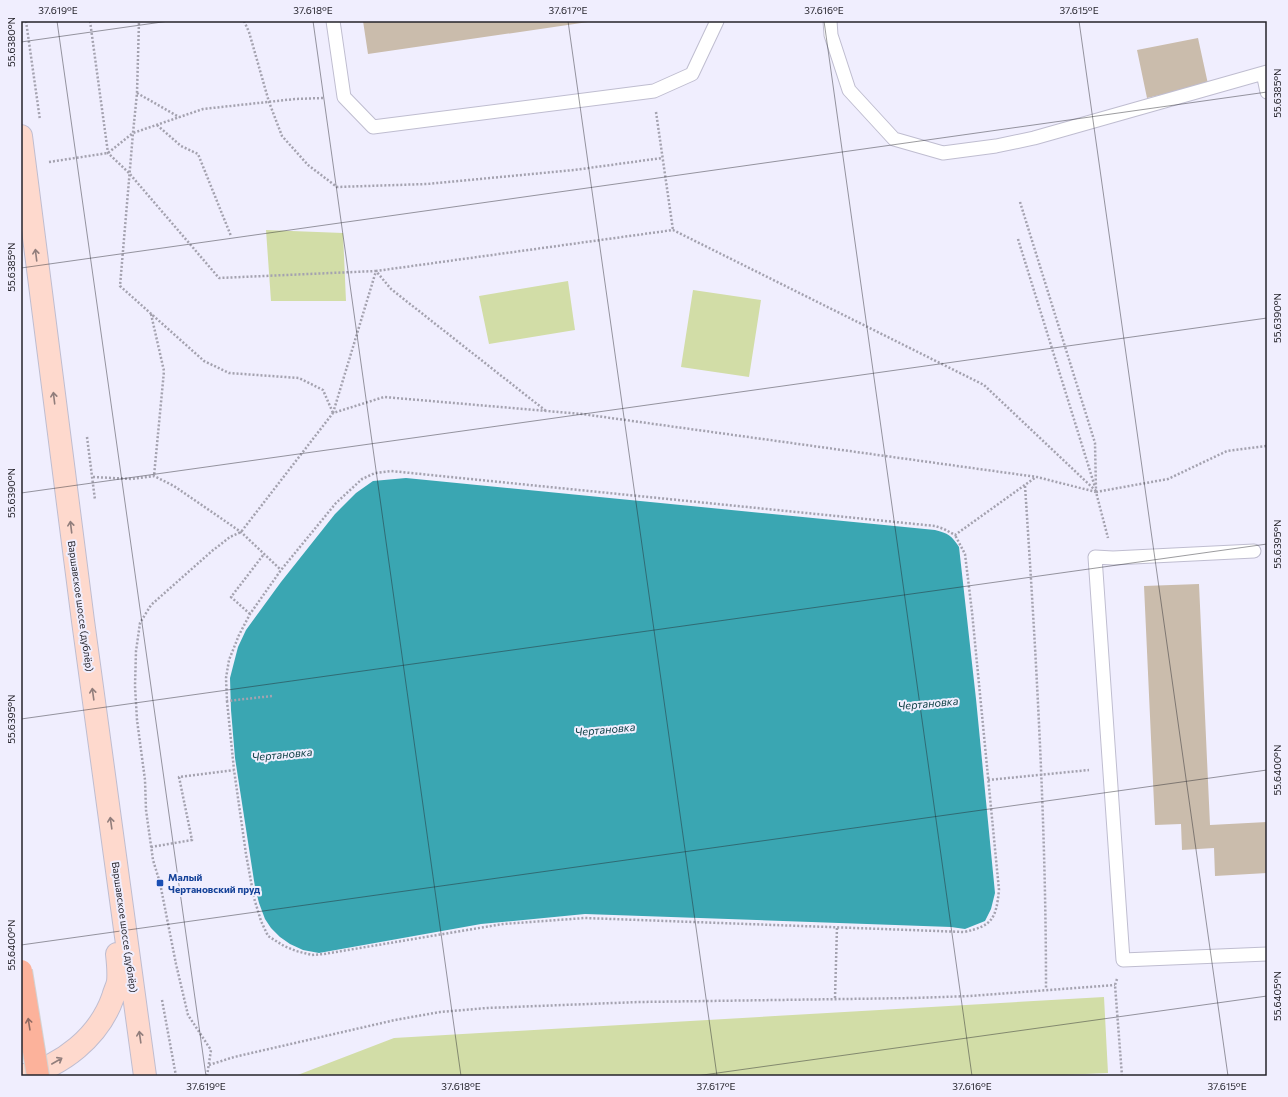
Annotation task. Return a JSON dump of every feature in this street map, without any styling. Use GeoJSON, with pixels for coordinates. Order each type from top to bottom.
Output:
{"type":"FeatureCollection","features":[{"type":"Feature","properties":{"kind":"main road","name":"Варшавское шоссе (дублёр)"},"geometry":{"type":"LineString","coordinates":[[21,136],[83,621],[145,1076]]}},
{"type":"Feature","properties":{"kind":"main road"},"geometry":{"type":"LineString","coordinates":[[22,1076],[35,1073],[58,1062],[79,1047],[96,1028],[109,1006],[118,982],[116,861]]}},
{"type":"Feature","properties":{"kind":"main road"},"geometry":{"type":"LineString","coordinates":[[21,971],[38,1076]]}},
{"type":"Feature","properties":{"kind":"lane"},"geometry":{"type":"LineString","coordinates":[[333,21],[344,97],[373,127],[654,91],[692,74],[717,21]]}},
{"type":"Feature","properties":{"kind":"lane"},"geometry":{"type":"LineString","coordinates":[[830,21],[831,35],[849,90],[894,138],[943,153],[996,146],[1034,138],[1265,72],[1267,92]]}},
{"type":"Feature","properties":{"kind":"lane"},"geometry":{"type":"LineString","coordinates":[[1254,551],[1113,558],[1094,557],[1123,960],[1267,954]]}},
{"type":"Feature","properties":{"kind":"path"},"geometry":{"type":"LineString","coordinates":[[90,21],[108,153],[129,173],[219,278],[376,272],[673,230],[984,385],[1096,492]]}},
{"type":"Feature","properties":{"kind":"path"},"geometry":{"type":"LineString","coordinates":[[139,21],[137,93],[120,286],[204,361],[230,373],[299,378],[323,390],[333,413]]}},
{"type":"Feature","properties":{"kind":"path"},"geometry":{"type":"LineString","coordinates":[[244,21],[249,32],[269,102],[282,136],[308,165],[337,188],[427,184],[574,170],[662,158]]}},
{"type":"Feature","properties":{"kind":"path"},"geometry":{"type":"LineString","coordinates":[[654,91],[673,230]]}},
{"type":"Feature","properties":{"kind":"path"},"geometry":{"type":"LineString","coordinates":[[137,93],[179,117]]}},
{"type":"Feature","properties":{"kind":"path"},"geometry":{"type":"LineString","coordinates":[[46,163],[108,153],[133,133],[203,109],[295,99],[344,97]]}},
{"type":"Feature","properties":{"kind":"path"},"geometry":{"type":"LineString","coordinates":[[156,125],[180,146],[198,154],[231,236]]}},
{"type":"Feature","properties":{"kind":"path"},"geometry":{"type":"LineString","coordinates":[[1020,202],[1095,443],[1096,492]]}},
{"type":"Feature","properties":{"kind":"path"},"geometry":{"type":"LineString","coordinates":[[1018,240],[1096,492],[1113,558]]}},
{"type":"Feature","properties":{"kind":"path"},"geometry":{"type":"LineString","coordinates":[[376,272],[391,289],[546,411]]}},
{"type":"Feature","properties":{"kind":"path"},"geometry":{"type":"LineString","coordinates":[[207,1076],[211,1050],[188,1015],[176,964],[160,882],[153,860],[151,847],[146,810],[145,780],[137,720],[135,686],[136,651],[140,623],[151,605],[171,586],[230,537],[241,532],[333,413],[376,272]]}},
{"type":"Feature","properties":{"kind":"path"},"geometry":{"type":"LineString","coordinates":[[151,313],[164,371],[154,476]]}},
{"type":"Feature","properties":{"kind":"path"},"geometry":{"type":"LineString","coordinates":[[333,413],[384,397],[582,414],[1037,477],[1096,492],[1168,479],[1227,451],[1267,446]]}},
{"type":"Feature","properties":{"kind":"path"},"geometry":{"type":"LineString","coordinates":[[391,471],[935,526],[955,535],[964,554],[966,568],[981,692],[999,890],[997,908],[991,921],[979,929],[964,932],[837,926],[593,918],[503,924],[312,955],[296,952],[268,936],[261,921],[254,898],[234,770],[227,701],[226,678],[229,660],[239,635],[250,614],[281,570],[336,503],[362,479],[375,473],[391,471]]}},
{"type":"Feature","properties":{"kind":"path"},"geometry":{"type":"LineString","coordinates":[[93,477],[132,479],[154,476],[174,486],[241,532],[281,570]]}},
{"type":"Feature","properties":{"kind":"path"},"geometry":{"type":"LineString","coordinates":[[955,535],[1037,477]]}},
{"type":"Feature","properties":{"kind":"path"},"geometry":{"type":"LineString","coordinates":[[1025,485],[1037,668],[1042,775],[1046,910],[1046,989]]}},
{"type":"Feature","properties":{"kind":"path"},"geometry":{"type":"LineString","coordinates":[[250,614],[231,597],[264,554]]}},
{"type":"Feature","properties":{"kind":"path"},"geometry":{"type":"LineString","coordinates":[[227,701],[272,696]]}},
{"type":"Feature","properties":{"kind":"path"},"geometry":{"type":"LineString","coordinates":[[988,780],[1110,769]]}},
{"type":"Feature","properties":{"kind":"path"},"geometry":{"type":"LineString","coordinates":[[151,847],[192,840],[179,777],[234,770]]}},
{"type":"Feature","properties":{"kind":"path"},"geometry":{"type":"LineString","coordinates":[[835,998],[837,926]]}},
{"type":"Feature","properties":{"kind":"path"},"geometry":{"type":"LineString","coordinates":[[209,1064],[395,1020],[440,1012],[487,1008],[640,1002],[970,996],[1046,989],[1115,985],[1122,1076]]}},
{"type":"Feature","properties":{"kind":"green space"},"geometry":{"type":"Polygon","coordinates":[[[266,230],[343,233],[346,301],[271,301],[266,230]]]}},
{"type":"Feature","properties":{"kind":"green space"},"geometry":{"type":"Polygon","coordinates":[[[568,281],[575,330],[489,344],[479,296],[568,281]]]}},
{"type":"Feature","properties":{"kind":"green space"},"geometry":{"type":"Polygon","coordinates":[[[693,290],[761,300],[749,377],[681,367],[693,290]]]}},
{"type":"Feature","properties":{"kind":"green space"},"geometry":{"type":"Polygon","coordinates":[[[1104,997],[1108,1073],[1041,1076],[295,1076],[394,1038],[1104,997]]]}},
{"type":"Feature","properties":{"kind":"water","name":"Малый Чертановский пруд"},"geometry":{"type":"Polygon","coordinates":[[[406,478],[935,530],[943,532],[949,536],[959,547],[995,893],[991,909],[985,921],[965,929],[951,927],[585,914],[481,924],[319,953],[303,950],[280,937],[265,919],[259,903],[255,887],[235,758],[230,678],[238,647],[246,630],[281,582],[335,514],[356,493],[373,481],[406,478]]]}},
{"type":"Feature","properties":{"kind":"building"},"geometry":{"type":"Polygon","coordinates":[[[363,21],[587,21],[588,22],[368,54],[363,21]]]}},
{"type":"Feature","properties":{"kind":"building"},"geometry":{"type":"Polygon","coordinates":[[[1198,38],[1208,84],[1147,98],[1137,50],[1198,38]]]}},
{"type":"Feature","properties":{"kind":"building"},"geometry":{"type":"Polygon","coordinates":[[[1199,584],[1210,825],[1267,822],[1267,873],[1215,876],[1214,848],[1182,850],[1181,824],[1155,825],[1144,586],[1199,584]]]}},
{"type":"Feature","properties":{"kind":"place","name":"Малый Чертановский пруд"},"geometry":{"type":"Point","coordinates":[160,883]}},
{"type":"Feature","properties":{"kind":"water label","name":"Чертановка"},"geometry":{"type":"Point","coordinates":[928,703]}},
{"type":"Feature","properties":{"kind":"water label","name":"Чертановка"},"geometry":{"type":"Point","coordinates":[605,729]}},
{"type":"Feature","properties":{"kind":"water label","name":"Чертановка"},"geometry":{"type":"Point","coordinates":[282,754]}}]}
